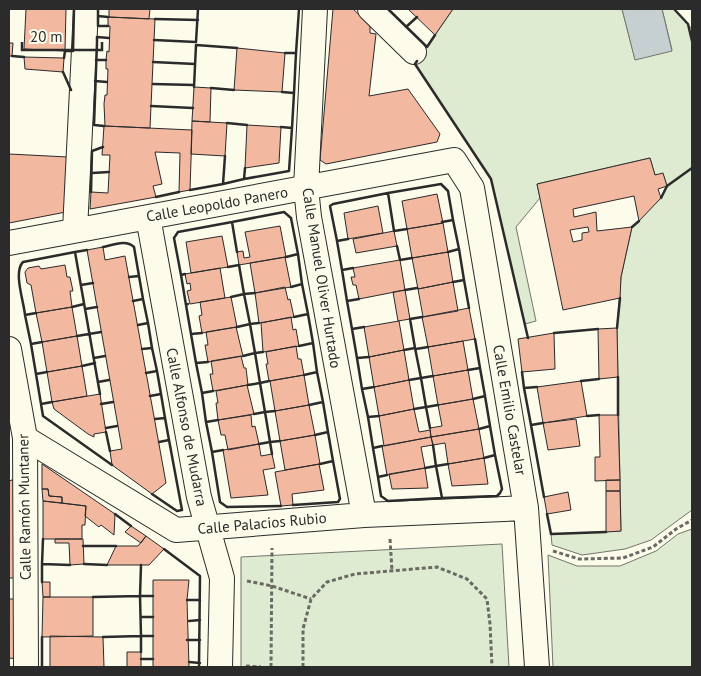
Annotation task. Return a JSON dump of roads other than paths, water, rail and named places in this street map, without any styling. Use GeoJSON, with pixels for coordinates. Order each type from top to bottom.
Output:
{"type":"FeatureCollection","features":[{"type":"Feature","properties":{"kind":"street"},"geometry":{"type":"LineString","coordinates":[[75,230],[86,9]]}},
{"type":"Feature","properties":{"kind":"street","name":"Calle Manuel Oliver Hurtado"},"geometry":{"type":"LineString","coordinates":[[315,9],[306,188],[309,217],[364,515]]}},
{"type":"Feature","properties":{"kind":"street"},"geometry":{"type":"LineString","coordinates":[[370,9],[414,52]]}},
{"type":"Feature","properties":{"kind":"street","name":"Calle Leopoldo Panero"},"geometry":{"type":"LineString","coordinates":[[9,243],[454,160]]}},
{"type":"Feature","properties":{"kind":"street","name":"Calle Emilio Castelar"},"geometry":{"type":"LineString","coordinates":[[454,160],[472,188],[526,508],[530,542],[537,667]]}},
{"type":"Feature","properties":{"kind":"street","name":"Calle Alfonso de Mudarra"},"geometry":{"type":"LineString","coordinates":[[148,217],[199,497],[222,578],[220,667]]}},
{"type":"Feature","properties":{"kind":"street","name":"Calle Ramón Muntaner"},"geometry":{"type":"LineString","coordinates":[[9,349],[25,438],[26,667]]}},
{"type":"Feature","properties":{"kind":"street"},"geometry":{"type":"LineString","coordinates":[[9,459],[25,438]]}},
{"type":"Feature","properties":{"kind":"street","name":"Calle Palacios Rubio"},"geometry":{"type":"LineString","coordinates":[[25,438],[176,530],[364,515],[526,508]]}}]}
